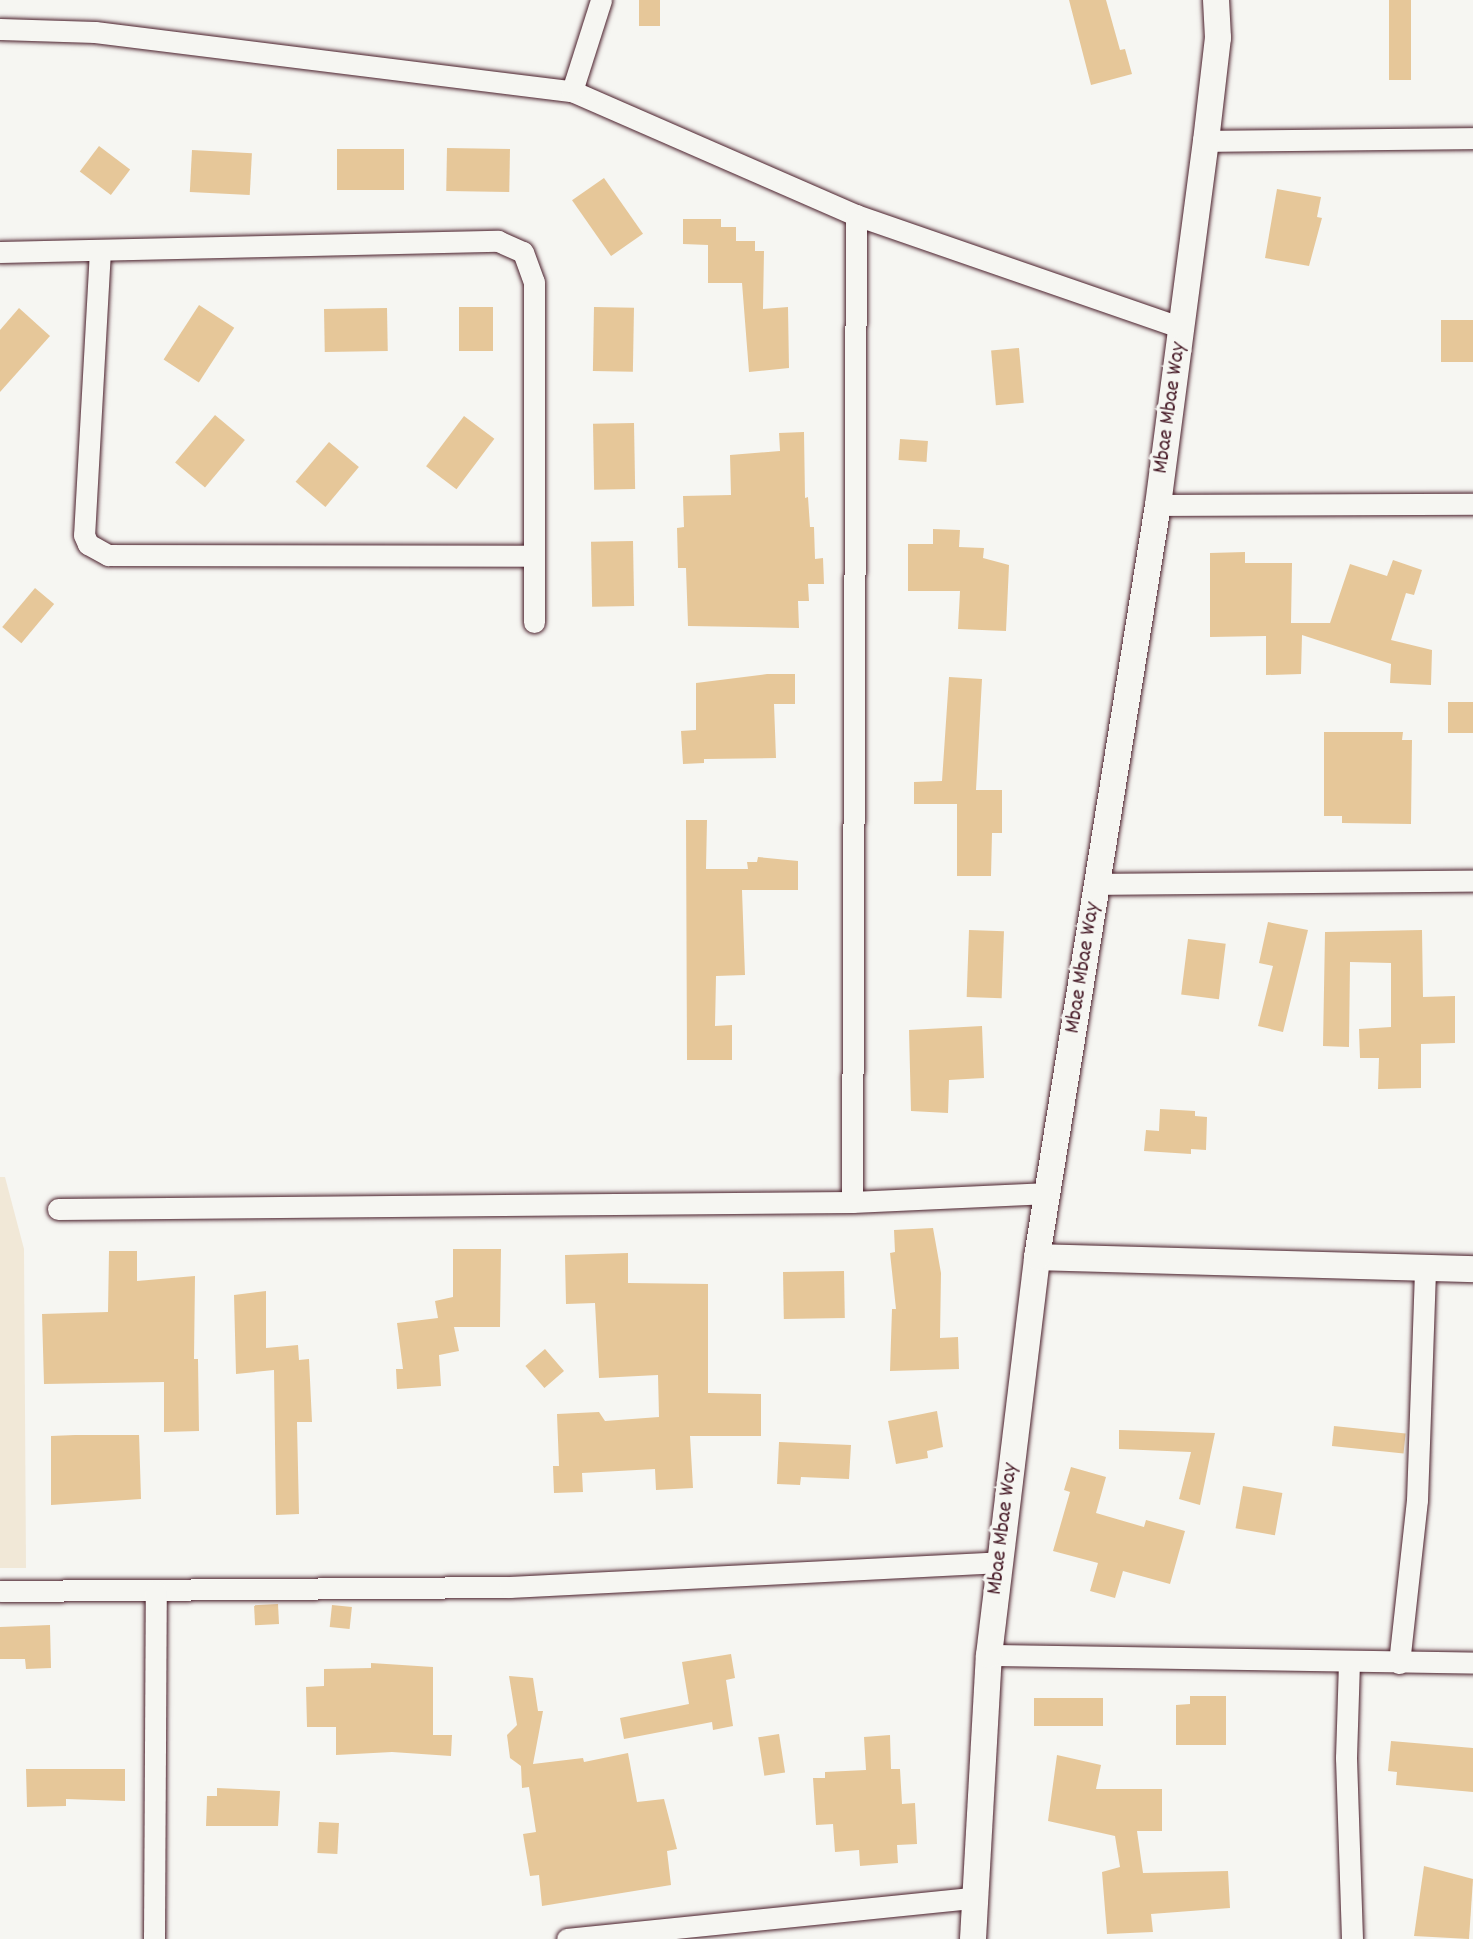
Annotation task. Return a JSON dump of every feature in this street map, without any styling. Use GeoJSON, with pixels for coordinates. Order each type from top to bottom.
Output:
{"type":"FeatureCollection","features":[{"type":"Feature","properties":{"kind":"street"},"geometry":{"type":"LineString","coordinates":[[572,91],[601,0]]}},
{"type":"Feature","properties":{"kind":"street","name":"Mbae Mbae Way"},"geometry":{"type":"LineString","coordinates":[[973,1939],[973,1898],[989,1655],[1037,1257],[1158,505],[1218,38],[1216,0]]}},
{"type":"Feature","properties":{"kind":"street"},"geometry":{"type":"LineString","coordinates":[[0,29],[96,32],[572,91],[856,215],[1182,328]]}},
{"type":"Feature","properties":{"kind":"street"},"geometry":{"type":"LineString","coordinates":[[1206,141],[1473,138]]}},
{"type":"Feature","properties":{"kind":"street"},"geometry":{"type":"LineString","coordinates":[[852,1202],[856,215]]}},
{"type":"Feature","properties":{"kind":"street"},"geometry":{"type":"LineString","coordinates":[[0,252],[498,241],[523,252],[534,282],[534,622]]}},
{"type":"Feature","properties":{"kind":"street"},"geometry":{"type":"LineString","coordinates":[[100,250],[84,535],[88,544],[108,555],[534,556]]}},
{"type":"Feature","properties":{"kind":"street"},"geometry":{"type":"LineString","coordinates":[[1158,505],[1473,504]]}},
{"type":"Feature","properties":{"kind":"street"},"geometry":{"type":"LineString","coordinates":[[1097,884],[1473,881]]}},
{"type":"Feature","properties":{"kind":"street"},"geometry":{"type":"LineString","coordinates":[[58,1209],[852,1202],[1049,1193]]}},
{"type":"Feature","properties":{"kind":"street"},"geometry":{"type":"LineString","coordinates":[[1037,1257],[1473,1269]]}},
{"type":"Feature","properties":{"kind":"street"},"geometry":{"type":"LineString","coordinates":[[1399,1663],[1417,1488],[1425,1269]]}},
{"type":"Feature","properties":{"kind":"street"},"geometry":{"type":"LineString","coordinates":[[0,1591],[510,1587],[1000,1562]]}},
{"type":"Feature","properties":{"kind":"street"},"geometry":{"type":"LineString","coordinates":[[155,1939],[156,1591]]}},
{"type":"Feature","properties":{"kind":"street"},"geometry":{"type":"LineString","coordinates":[[989,1655],[1473,1663]]}},
{"type":"Feature","properties":{"kind":"street"},"geometry":{"type":"LineString","coordinates":[[1349,1662],[1346,1758],[1352,1939]]}},
{"type":"Feature","properties":{"kind":"street"},"geometry":{"type":"LineString","coordinates":[[567,1939],[973,1898]]}},
{"type":"Feature","properties":{"kind":"shaded area"},"geometry":{"type":"Polygon","coordinates":[[[0,1177],[5,1177],[24,1249],[26,1568],[0,1568],[0,1177]]]}},
{"type":"Feature","properties":{"kind":"building"},"geometry":{"type":"Polygon","coordinates":[[[639,0],[660,0],[660,26],[639,26],[639,0]]]}},
{"type":"Feature","properties":{"kind":"building"},"geometry":{"type":"Polygon","coordinates":[[[1069,0],[1106,0],[1120,50],[1125,49],[1132,74],[1091,85],[1069,0]]]}},
{"type":"Feature","properties":{"kind":"building"},"geometry":{"type":"Polygon","coordinates":[[[1389,0],[1411,0],[1411,80],[1389,80],[1389,0]]]}},
{"type":"Feature","properties":{"kind":"building"},"geometry":{"type":"Polygon","coordinates":[[[99,146],[130,169],[111,195],[80,172],[99,146]]]}},
{"type":"Feature","properties":{"kind":"building"},"geometry":{"type":"Polygon","coordinates":[[[447,148],[510,149],[509,192],[446,191],[447,148]]]}},
{"type":"Feature","properties":{"kind":"building"},"geometry":{"type":"Polygon","coordinates":[[[337,149],[404,149],[404,190],[337,190],[337,149]]]}},
{"type":"Feature","properties":{"kind":"building"},"geometry":{"type":"Polygon","coordinates":[[[192,150],[252,153],[250,195],[190,192],[192,150]]]}},
{"type":"Feature","properties":{"kind":"building"},"geometry":{"type":"Polygon","coordinates":[[[604,178],[643,234],[611,256],[572,200],[604,178]]]}},
{"type":"Feature","properties":{"kind":"building"},"geometry":{"type":"Polygon","coordinates":[[[1277,189],[1321,197],[1317,217],[1322,218],[1309,266],[1265,258],[1277,189]]]}},
{"type":"Feature","properties":{"kind":"building"},"geometry":{"type":"Polygon","coordinates":[[[683,219],[721,219],[721,227],[736,227],[736,241],[755,241],[755,251],[764,251],[763,309],[788,307],[789,368],[749,372],[742,283],[708,283],[708,245],[683,244],[683,219]]]}},
{"type":"Feature","properties":{"kind":"building"},"geometry":{"type":"Polygon","coordinates":[[[199,305],[234,328],[199,382],[164,360],[199,305]]]}},
{"type":"Feature","properties":{"kind":"building"},"geometry":{"type":"Polygon","coordinates":[[[459,307],[493,307],[493,351],[459,351],[459,307]]]}},
{"type":"Feature","properties":{"kind":"building"},"geometry":{"type":"Polygon","coordinates":[[[594,307],[634,308],[633,372],[593,371],[594,307]]]}},
{"type":"Feature","properties":{"kind":"building"},"geometry":{"type":"Polygon","coordinates":[[[19,308],[50,336],[0,392],[0,330],[19,308]]]}},
{"type":"Feature","properties":{"kind":"building"},"geometry":{"type":"Polygon","coordinates":[[[387,308],[388,351],[325,352],[324,309],[387,308]]]}},
{"type":"Feature","properties":{"kind":"building"},"geometry":{"type":"Polygon","coordinates":[[[1441,320],[1473,320],[1473,362],[1441,362],[1441,320]]]}},
{"type":"Feature","properties":{"kind":"building"},"geometry":{"type":"Polygon","coordinates":[[[1019,348],[1024,403],[996,405],[991,350],[1019,348]]]}},
{"type":"Feature","properties":{"kind":"building"},"geometry":{"type":"Polygon","coordinates":[[[215,415],[245,440],[205,488],[175,462],[215,415]]]}},
{"type":"Feature","properties":{"kind":"building"},"geometry":{"type":"Polygon","coordinates":[[[464,416],[494,439],[456,489],[426,466],[464,416]]]}},
{"type":"Feature","properties":{"kind":"building"},"geometry":{"type":"Polygon","coordinates":[[[634,423],[635,489],[594,490],[593,424],[634,423]]]}},
{"type":"Feature","properties":{"kind":"building"},"geometry":{"type":"Polygon","coordinates":[[[804,432],[805,498],[808,497],[810,527],[814,527],[815,559],[823,558],[824,584],[808,584],[809,601],[798,601],[799,628],[688,626],[686,568],[678,568],[677,528],[684,527],[683,496],[731,495],[730,455],[780,451],[779,433],[804,432]]]}},
{"type":"Feature","properties":{"kind":"building"},"geometry":{"type":"Polygon","coordinates":[[[900,439],[928,441],[926,462],[899,460],[900,439]]]}},
{"type":"Feature","properties":{"kind":"building"},"geometry":{"type":"Polygon","coordinates":[[[329,442],[359,467],[325,507],[296,482],[329,442]]]}},
{"type":"Feature","properties":{"kind":"building"},"geometry":{"type":"Polygon","coordinates":[[[933,529],[960,530],[959,547],[984,548],[983,558],[1009,565],[1006,631],[958,629],[960,591],[908,591],[908,544],[933,544],[933,529]]]}},
{"type":"Feature","properties":{"kind":"building"},"geometry":{"type":"Polygon","coordinates":[[[633,541],[634,606],[592,607],[591,542],[633,541]]]}},
{"type":"Feature","properties":{"kind":"building"},"geometry":{"type":"Polygon","coordinates":[[[1245,552],[1245,563],[1292,563],[1291,623],[1330,623],[1350,564],[1387,576],[1393,560],[1422,570],[1414,595],[1406,593],[1391,640],[1432,650],[1431,685],[1390,683],[1391,664],[1302,635],[1301,674],[1266,675],[1266,636],[1210,637],[1210,553],[1245,552]]]}},
{"type":"Feature","properties":{"kind":"building"},"geometry":{"type":"Polygon","coordinates":[[[35,588],[54,604],[21,643],[2,627],[35,588]]]}},
{"type":"Feature","properties":{"kind":"building"},"geometry":{"type":"Polygon","coordinates":[[[767,674],[795,674],[795,704],[774,704],[776,758],[704,759],[704,763],[683,764],[681,731],[696,730],[696,683],[767,674]]]}},
{"type":"Feature","properties":{"kind":"building"},"geometry":{"type":"Polygon","coordinates":[[[949,677],[982,679],[976,790],[1002,790],[1002,833],[992,833],[991,876],[957,876],[957,804],[914,804],[914,782],[942,781],[949,677]]]}},
{"type":"Feature","properties":{"kind":"building"},"geometry":{"type":"Polygon","coordinates":[[[1448,702],[1473,702],[1473,733],[1448,733],[1448,702]]]}},
{"type":"Feature","properties":{"kind":"building"},"geometry":{"type":"Polygon","coordinates":[[[1324,732],[1403,732],[1402,740],[1412,740],[1411,824],[1342,823],[1342,816],[1324,816],[1324,732]]]}},
{"type":"Feature","properties":{"kind":"building"},"geometry":{"type":"Polygon","coordinates":[[[686,820],[707,820],[706,869],[748,869],[747,862],[757,862],[758,857],[798,861],[798,890],[742,890],[745,975],[716,976],[715,1026],[732,1025],[732,1060],[687,1060],[686,820]]]}},
{"type":"Feature","properties":{"kind":"building"},"geometry":{"type":"Polygon","coordinates":[[[1268,922],[1308,930],[1283,1032],[1258,1026],[1273,966],[1259,963],[1268,922]]]}},
{"type":"Feature","properties":{"kind":"building"},"geometry":{"type":"Polygon","coordinates":[[[969,930],[1004,931],[1002,998],[967,997],[969,930]]]}},
{"type":"Feature","properties":{"kind":"building"},"geometry":{"type":"Polygon","coordinates":[[[1422,930],[1423,997],[1455,996],[1455,1043],[1421,1044],[1421,1088],[1378,1089],[1379,1058],[1360,1058],[1359,1029],[1391,1027],[1391,963],[1350,962],[1349,1047],[1323,1046],[1325,932],[1422,930]]]}},
{"type":"Feature","properties":{"kind":"building"},"geometry":{"type":"Polygon","coordinates":[[[1188,939],[1226,944],[1219,999],[1181,995],[1188,939]]]}},
{"type":"Feature","properties":{"kind":"building"},"geometry":{"type":"Polygon","coordinates":[[[982,1026],[984,1078],[949,1080],[948,1113],[911,1111],[909,1030],[982,1026]]]}},
{"type":"Feature","properties":{"kind":"building"},"geometry":{"type":"Polygon","coordinates":[[[1160,1109],[1195,1111],[1195,1116],[1207,1117],[1206,1150],[1191,1149],[1191,1154],[1144,1151],[1146,1130],[1159,1131],[1160,1109]]]}},
{"type":"Feature","properties":{"kind":"building"},"geometry":{"type":"Polygon","coordinates":[[[933,1228],[941,1273],[940,1338],[958,1337],[959,1369],[890,1371],[892,1309],[896,1309],[890,1253],[895,1252],[894,1230],[933,1228]]]}},
{"type":"Feature","properties":{"kind":"building"},"geometry":{"type":"Polygon","coordinates":[[[453,1249],[501,1249],[500,1327],[454,1327],[459,1351],[439,1355],[441,1386],[397,1389],[396,1369],[403,1369],[397,1323],[438,1318],[435,1301],[453,1297],[453,1249]]]}},
{"type":"Feature","properties":{"kind":"building"},"geometry":{"type":"Polygon","coordinates":[[[109,1251],[137,1251],[137,1281],[195,1276],[194,1359],[198,1359],[199,1431],[164,1432],[164,1382],[44,1384],[42,1314],[108,1312],[109,1251]]]}},
{"type":"Feature","properties":{"kind":"building"},"geometry":{"type":"Polygon","coordinates":[[[628,1253],[628,1283],[708,1284],[708,1393],[761,1394],[761,1436],[690,1436],[693,1488],[656,1490],[655,1469],[582,1473],[583,1492],[554,1493],[553,1466],[559,1466],[557,1414],[599,1412],[605,1421],[659,1417],[658,1375],[599,1378],[595,1303],[566,1304],[565,1255],[628,1253]]]}},
{"type":"Feature","properties":{"kind":"building"},"geometry":{"type":"Polygon","coordinates":[[[844,1271],[845,1318],[784,1319],[783,1272],[844,1271]]]}},
{"type":"Feature","properties":{"kind":"building"},"geometry":{"type":"Polygon","coordinates":[[[266,1291],[266,1348],[298,1345],[299,1360],[309,1359],[312,1422],[297,1422],[299,1514],[276,1515],[274,1370],[236,1374],[234,1295],[266,1291]]]}},
{"type":"Feature","properties":{"kind":"building"},"geometry":{"type":"Polygon","coordinates":[[[545,1349],[564,1371],[544,1388],[525,1366],[545,1349]]]}},
{"type":"Feature","properties":{"kind":"building"},"geometry":{"type":"Polygon","coordinates":[[[937,1411],[943,1447],[927,1451],[928,1458],[896,1464],[888,1421],[937,1411]]]}},
{"type":"Feature","properties":{"kind":"building"},"geometry":{"type":"Polygon","coordinates":[[[1334,1426],[1406,1434],[1404,1453],[1332,1446],[1334,1426]]]}},
{"type":"Feature","properties":{"kind":"building"},"geometry":{"type":"Polygon","coordinates":[[[1119,1430],[1215,1433],[1200,1505],[1179,1499],[1191,1452],[1119,1449],[1119,1430]]]}},
{"type":"Feature","properties":{"kind":"building"},"geometry":{"type":"Polygon","coordinates":[[[139,1435],[141,1499],[51,1505],[51,1436],[139,1435]]]}},
{"type":"Feature","properties":{"kind":"building"},"geometry":{"type":"Polygon","coordinates":[[[779,1442],[851,1445],[849,1479],[801,1477],[800,1485],[777,1484],[779,1442]]]}},
{"type":"Feature","properties":{"kind":"building"},"geometry":{"type":"Polygon","coordinates":[[[1071,1467],[1106,1477],[1096,1513],[1144,1527],[1146,1520],[1185,1531],[1170,1584],[1123,1571],[1115,1598],[1090,1591],[1098,1563],[1053,1551],[1070,1492],[1064,1490],[1071,1467]]]}},
{"type":"Feature","properties":{"kind":"building"},"geometry":{"type":"Polygon","coordinates":[[[1243,1486],[1282,1493],[1275,1535],[1236,1528],[1243,1486]]]}},
{"type":"Feature","properties":{"kind":"building"},"geometry":{"type":"Polygon","coordinates":[[[278,1604],[279,1624],[255,1625],[254,1605],[278,1604]]]}},
{"type":"Feature","properties":{"kind":"building"},"geometry":{"type":"Polygon","coordinates":[[[332,1605],[352,1607],[350,1629],[330,1627],[332,1605]]]}},
{"type":"Feature","properties":{"kind":"building"},"geometry":{"type":"Polygon","coordinates":[[[50,1625],[51,1668],[26,1669],[25,1659],[0,1659],[0,1627],[50,1625]]]}},
{"type":"Feature","properties":{"kind":"building"},"geometry":{"type":"Polygon","coordinates":[[[731,1654],[735,1678],[726,1680],[733,1726],[713,1730],[712,1722],[624,1739],[620,1718],[689,1704],[682,1662],[731,1654]]]}},
{"type":"Feature","properties":{"kind":"building"},"geometry":{"type":"Polygon","coordinates":[[[371,1663],[433,1667],[433,1735],[452,1735],[451,1756],[392,1752],[336,1755],[336,1727],[307,1727],[306,1687],[324,1686],[324,1669],[371,1668],[371,1663]]]}},
{"type":"Feature","properties":{"kind":"building"},"geometry":{"type":"Polygon","coordinates":[[[509,1676],[533,1678],[538,1711],[543,1711],[533,1764],[583,1758],[584,1762],[628,1753],[637,1802],[664,1799],[677,1849],[667,1851],[671,1885],[542,1906],[539,1875],[530,1876],[523,1834],[536,1832],[529,1787],[522,1788],[521,1766],[510,1758],[507,1735],[517,1725],[509,1676]]]}},
{"type":"Feature","properties":{"kind":"building"},"geometry":{"type":"Polygon","coordinates":[[[1190,1696],[1226,1696],[1226,1745],[1176,1745],[1176,1705],[1190,1704],[1190,1696]]]}},
{"type":"Feature","properties":{"kind":"building"},"geometry":{"type":"Polygon","coordinates":[[[1034,1698],[1103,1698],[1103,1726],[1034,1726],[1034,1698]]]}},
{"type":"Feature","properties":{"kind":"building"},"geometry":{"type":"Polygon","coordinates":[[[779,1734],[785,1773],[764,1776],[758,1737],[779,1734]]]}},
{"type":"Feature","properties":{"kind":"building"},"geometry":{"type":"Polygon","coordinates":[[[890,1735],[891,1769],[900,1769],[902,1804],[915,1803],[917,1844],[897,1845],[898,1863],[860,1866],[859,1850],[835,1852],[833,1824],[816,1825],[813,1778],[825,1778],[825,1772],[866,1770],[864,1737],[890,1735]]]}},
{"type":"Feature","properties":{"kind":"building"},"geometry":{"type":"Polygon","coordinates":[[[1391,1741],[1473,1748],[1473,1792],[1396,1785],[1397,1772],[1388,1771],[1391,1741]]]}},
{"type":"Feature","properties":{"kind":"building"},"geometry":{"type":"Polygon","coordinates":[[[1057,1755],[1101,1765],[1096,1789],[1162,1789],[1162,1831],[1137,1831],[1143,1873],[1228,1871],[1230,1908],[1151,1914],[1153,1932],[1107,1934],[1102,1872],[1120,1867],[1115,1836],[1048,1821],[1057,1755]]]}},
{"type":"Feature","properties":{"kind":"building"},"geometry":{"type":"Polygon","coordinates":[[[26,1769],[125,1769],[125,1801],[66,1799],[66,1806],[27,1807],[26,1769]]]}},
{"type":"Feature","properties":{"kind":"building"},"geometry":{"type":"Polygon","coordinates":[[[217,1788],[280,1791],[278,1826],[206,1826],[207,1796],[217,1796],[217,1788]]]}},
{"type":"Feature","properties":{"kind":"building"},"geometry":{"type":"Polygon","coordinates":[[[319,1822],[339,1823],[337,1854],[317,1853],[319,1822]]]}},
{"type":"Feature","properties":{"kind":"building"},"geometry":{"type":"Polygon","coordinates":[[[1424,1866],[1473,1879],[1469,1939],[1414,1936],[1424,1866]]]}}]}
